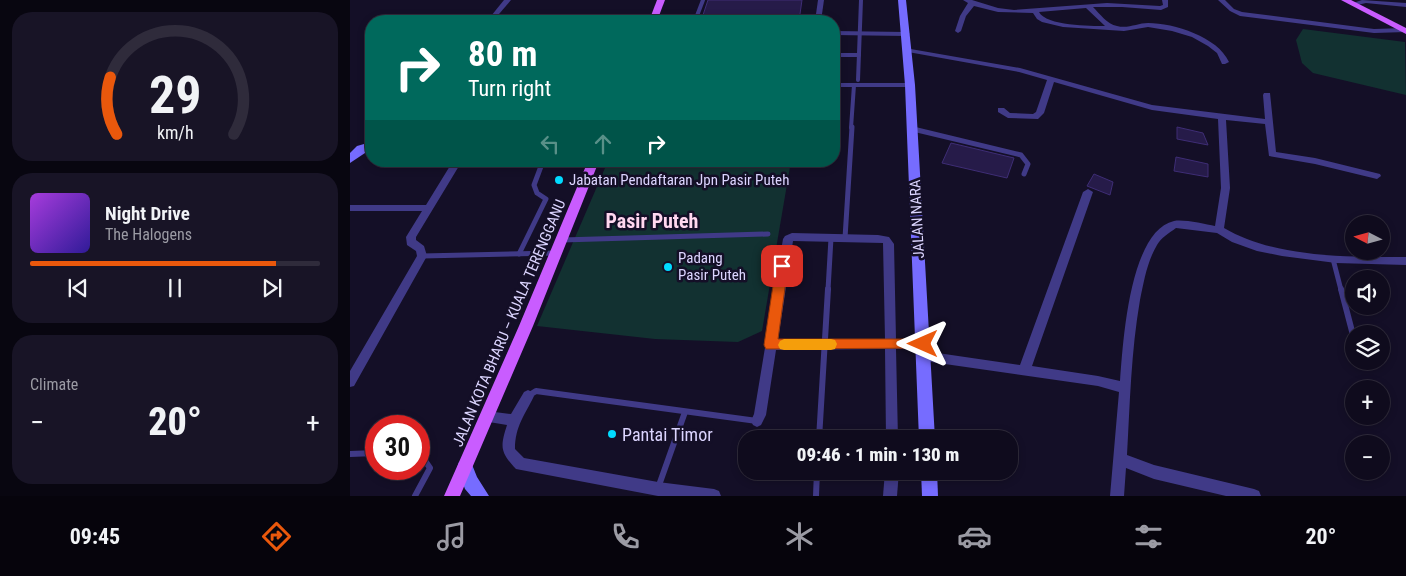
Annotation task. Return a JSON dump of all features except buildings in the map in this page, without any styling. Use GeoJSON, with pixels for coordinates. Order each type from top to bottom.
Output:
{"type":"FeatureCollection","features":[{"type":"Feature","properties":{"kind":"main road"},"geometry":{"type":"LineString","coordinates":[[655,15],[662,0]]}},
{"type":"Feature","properties":{"kind":"main road","name":"JALAN NARA"},"geometry":{"type":"LineString","coordinates":[[902,0],[908,50],[913,129],[927,430]]}},
{"type":"Feature","properties":{"kind":"main road"},"geometry":{"type":"LineString","coordinates":[[1349,2],[1405,31]]}},
{"type":"Feature","properties":{"kind":"main road"},"geometry":{"type":"LineString","coordinates":[[350,159],[365,147]]}},
{"type":"Feature","properties":{"kind":"main road","name":"JALAN KOTA BHARU – KUALA TERENGGANU"},"geometry":{"type":"LineString","coordinates":[[452,496],[592,167]]}},
{"type":"Feature","properties":{"kind":"main road"},"geometry":{"type":"LineString","coordinates":[[465,468],[471,483],[481,496]]}},
{"type":"Feature","properties":{"kind":"main road"},"geometry":{"type":"LineString","coordinates":[[929,480],[930,496]]}},
{"type":"Feature","properties":{"kind":"street"},"geometry":{"type":"LineString","coordinates":[[495,15],[508,0]]}},
{"type":"Feature","properties":{"kind":"street"},"geometry":{"type":"LineString","coordinates":[[819,15],[821,0]]}},
{"type":"Feature","properties":{"kind":"street"},"geometry":{"type":"LineString","coordinates":[[958,32],[969,2],[988,10],[1035,11],[1088,6],[1161,8],[1166,6],[1165,0]]}},
{"type":"Feature","properties":{"kind":"street"},"geometry":{"type":"LineString","coordinates":[[1221,0],[1232,10],[1240,14],[1374,31],[1405,31]]}},
{"type":"Feature","properties":{"kind":"street"},"geometry":{"type":"LineString","coordinates":[[1349,2],[1366,1],[1406,6]]}},
{"type":"Feature","properties":{"kind":"street"},"geometry":{"type":"LineString","coordinates":[[1088,6],[1102,20],[1114,28]]}},
{"type":"Feature","properties":{"kind":"street"},"geometry":{"type":"LineString","coordinates":[[1035,11],[1038,17],[1046,21],[1098,29],[1135,29],[1143,25],[1152,24],[1199,37],[1218,49],[1225,62]]}},
{"type":"Feature","properties":{"kind":"street"},"geometry":{"type":"LineString","coordinates":[[840,33],[906,34]]}},
{"type":"Feature","properties":{"kind":"street"},"geometry":{"type":"LineString","coordinates":[[908,50],[935,53],[1051,78],[1152,107],[1269,122]]}},
{"type":"Feature","properties":{"kind":"street"},"geometry":{"type":"LineString","coordinates":[[1001,110],[1008,115],[1035,117],[1040,113],[1051,78]]}},
{"type":"Feature","properties":{"kind":"street"},"geometry":{"type":"LineString","coordinates":[[840,81],[910,82]]}},
{"type":"Feature","properties":{"kind":"street"},"geometry":{"type":"LineString","coordinates":[[840,84],[856,82]]}},
{"type":"Feature","properties":{"kind":"street"},"geometry":{"type":"LineString","coordinates":[[1267,95],[1272,154],[1315,161],[1377,176]]}},
{"type":"Feature","properties":{"kind":"street"},"geometry":{"type":"LineString","coordinates":[[1220,230],[1223,218],[1225,166],[1222,117]]}},
{"type":"Feature","properties":{"kind":"street"},"geometry":{"type":"LineString","coordinates":[[350,382],[422,256],[420,249],[411,242],[411,237],[454,167]]}},
{"type":"Feature","properties":{"kind":"street"},"geometry":{"type":"LineString","coordinates":[[1024,371],[1088,192]]}},
{"type":"Feature","properties":{"kind":"street"},"geometry":{"type":"LineString","coordinates":[[350,208],[429,208]]}},
{"type":"Feature","properties":{"kind":"street"},"geometry":{"type":"LineString","coordinates":[[1117,496],[1134,307],[1141,271],[1153,242],[1175,224],[1220,230],[1230,239],[1304,256],[1332,259],[1406,261]]}},
{"type":"Feature","properties":{"kind":"street"},"geometry":{"type":"LineString","coordinates":[[757,421],[760,415],[788,239],[792,237],[878,239],[886,240],[889,244],[892,430]]}},
{"type":"Feature","properties":{"kind":"street"},"geometry":{"type":"LineString","coordinates":[[770,345],[890,344],[1024,371],[1098,380],[1126,388]]}},
{"type":"Feature","properties":{"kind":"street"},"geometry":{"type":"LineString","coordinates":[[528,396],[508,436],[510,452],[521,464],[657,492],[714,496]]}},
{"type":"Feature","properties":{"kind":"street"},"geometry":{"type":"LineString","coordinates":[[487,417],[516,420]]}},
{"type":"Feature","properties":{"kind":"street"},"geometry":{"type":"LineString","coordinates":[[1120,459],[1154,472],[1254,496]]}},
{"type":"Feature","properties":{"kind":"street"},"geometry":{"type":"LineString","coordinates":[[890,496],[891,480]]}},
{"type":"Feature","properties":{"kind":"lane"},"geometry":{"type":"LineString","coordinates":[[697,15],[703,0]]}},
{"type":"Feature","properties":{"kind":"lane"},"geometry":{"type":"LineString","coordinates":[[845,238],[859,55],[861,0]]}},
{"type":"Feature","properties":{"kind":"lane"},"geometry":{"type":"LineString","coordinates":[[840,55],[859,55]]}},
{"type":"Feature","properties":{"kind":"lane"},"geometry":{"type":"LineString","coordinates":[[913,129],[1021,154],[1028,164],[1024,174]]}},
{"type":"Feature","properties":{"kind":"lane"},"geometry":{"type":"LineString","coordinates":[[519,254],[546,199],[537,193],[534,185],[541,167]]}},
{"type":"Feature","properties":{"kind":"lane"},"geometry":{"type":"LineString","coordinates":[[422,256],[519,254],[559,246],[768,234]]}},
{"type":"Feature","properties":{"kind":"lane"},"geometry":{"type":"LineString","coordinates":[[820,430],[831,238]]}},
{"type":"Feature","properties":{"kind":"lane"},"geometry":{"type":"LineString","coordinates":[[1332,259],[1350,325]]}},
{"type":"Feature","properties":{"kind":"lane"},"geometry":{"type":"LineString","coordinates":[[528,396],[536,391],[757,421]]}},
{"type":"Feature","properties":{"kind":"lane"},"geometry":{"type":"LineString","coordinates":[[657,492],[685,412]]}},
{"type":"Feature","properties":{"kind":"lane"},"geometry":{"type":"LineString","coordinates":[[350,454],[365,453]]}},
{"type":"Feature","properties":{"kind":"lane"},"geometry":{"type":"LineString","coordinates":[[415,496],[424,480]]}},
{"type":"Feature","properties":{"kind":"lane"},"geometry":{"type":"LineString","coordinates":[[816,496],[817,480]]}},
{"type":"Feature","properties":{"kind":"green space"},"geometry":{"type":"Polygon","coordinates":[[[1303,29],[1405,42],[1406,95],[1313,73],[1302,63],[1296,40],[1303,29]]]}},
{"type":"Feature","properties":{"kind":"green space","name":"Padang Pasir Puteh"},"geometry":{"type":"Polygon","coordinates":[[[605,167],[790,167],[762,331],[738,342],[655,339],[537,326],[605,167]]]}},
{"type":"Feature","properties":{"kind":"slow traffic"},"geometry":{"type":"LineString","coordinates":[[784,345],[831,344]]}},
{"type":"Feature","properties":{"kind":"place","name":"Jabatan Pendaftaran Jpn Pasir Puteh"},"geometry":{"type":"Point","coordinates":[559,180]}},
{"type":"Feature","properties":{"kind":"place","name":"Padang Pasir Puteh"},"geometry":{"type":"Point","coordinates":[668,267]}},
{"type":"Feature","properties":{"kind":"place","name":"Pantai Timor"},"geometry":{"type":"Point","coordinates":[612,434]}},
{"type":"Feature","properties":{"kind":"district","name":"Pasir Puteh"},"geometry":{"type":"Point","coordinates":[652,221]}},
{"type":"Feature","properties":{"kind":"route"},"geometry":{"type":"LineString","coordinates":[[782,266],[770,345],[923,344]]}}]}
